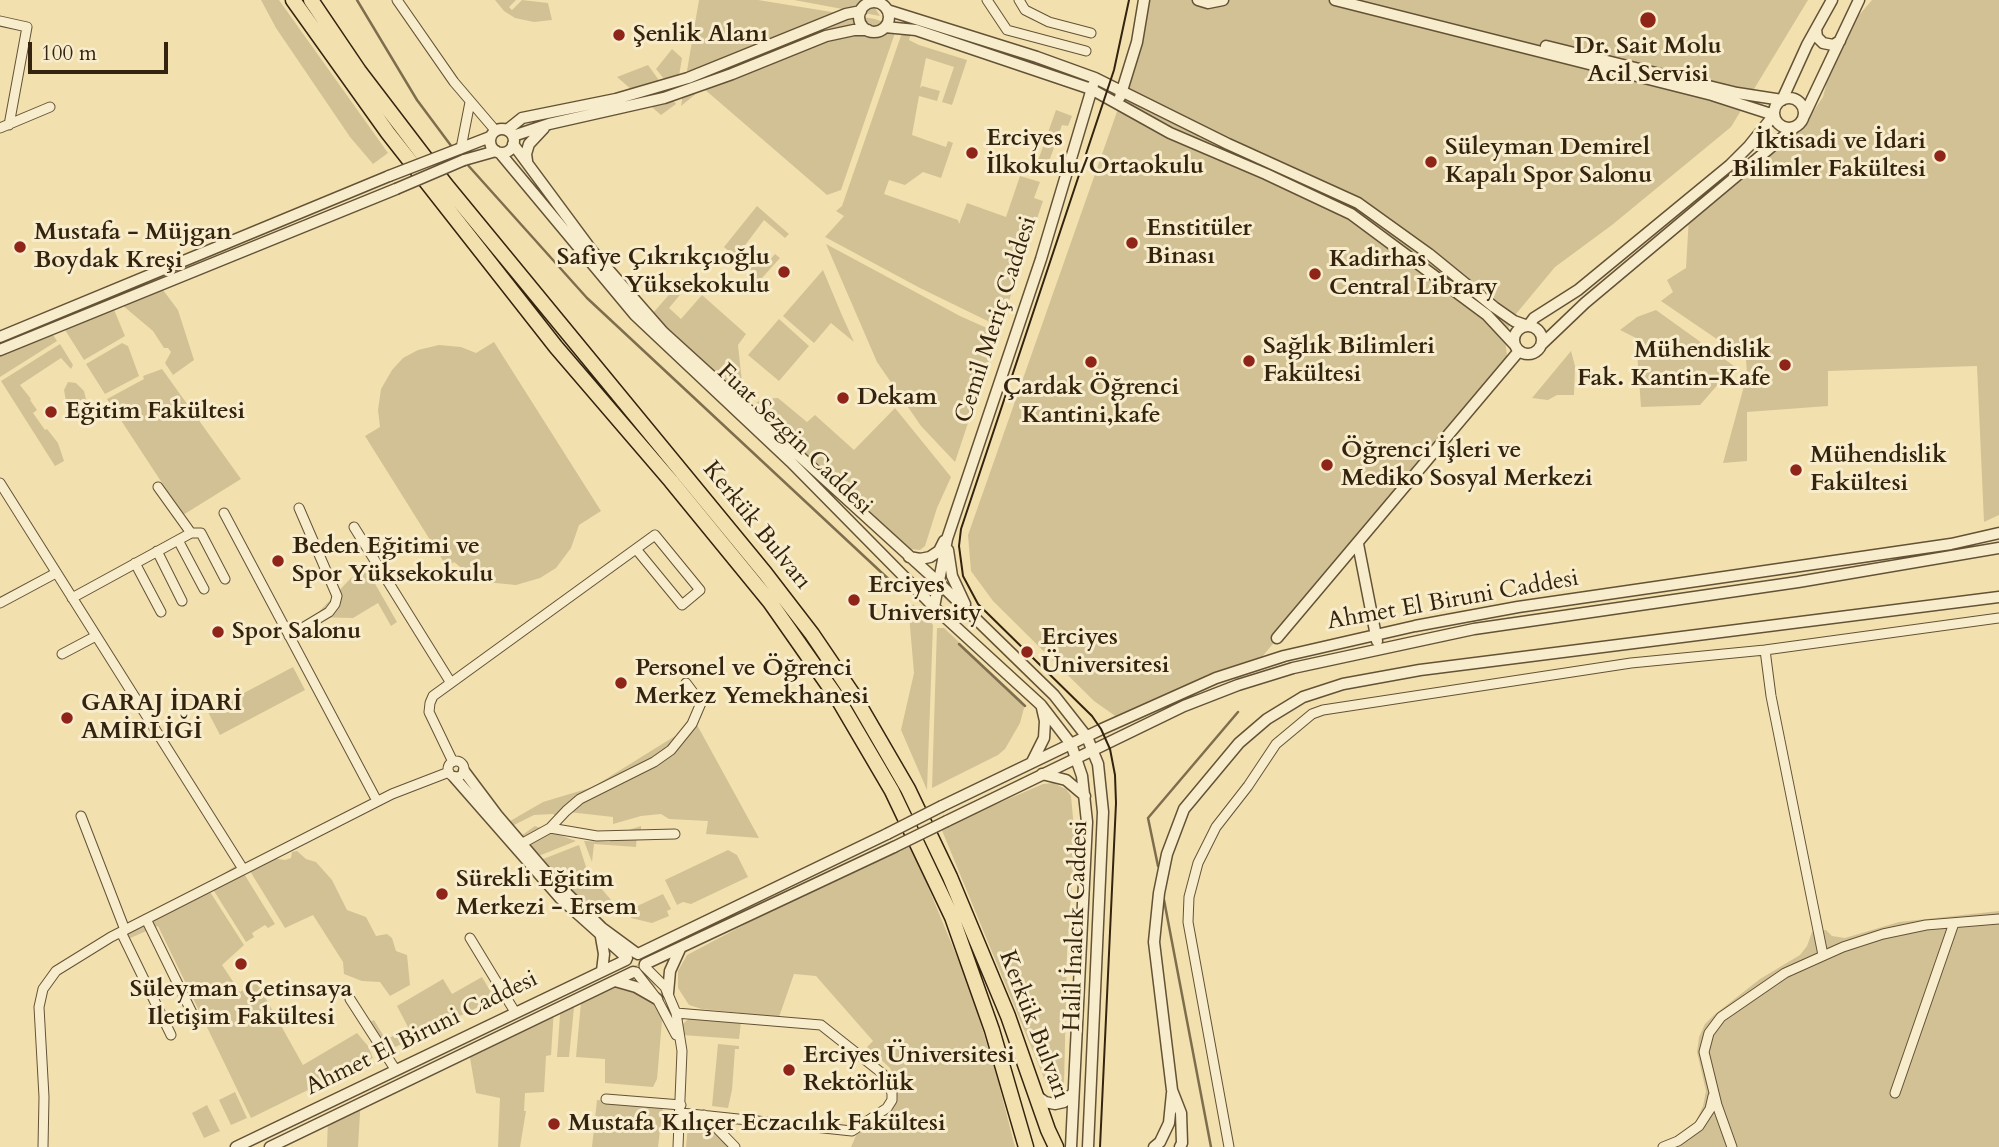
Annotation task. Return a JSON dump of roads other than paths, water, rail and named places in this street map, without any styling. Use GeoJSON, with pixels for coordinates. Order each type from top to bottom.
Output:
{"type":"FeatureCollection","features":[{"type":"Feature","properties":{"kind":"main road","name":"Kerkük Bulvarı"},"geometry":{"type":"LineString","coordinates":[[293,0],[387,133],[563,356],[762,592],[838,699],[892,791],[946,905],[988,1018],[1026,1147]]}},
{"type":"Feature","properties":{"kind":"main road","name":"Kerkük Bulvarı"},"geometry":{"type":"LineString","coordinates":[[310,0],[359,71],[446,185],[757,563],[833,665],[892,760],[938,849],[985,960],[1056,1147]]}},
{"type":"Feature","properties":{"kind":"street"},"geometry":{"type":"LineString","coordinates":[[397,0],[434,56],[493,134],[513,140],[549,124],[664,98],[826,36],[854,30],[877,32],[885,27],[889,19],[884,5]]}},
{"type":"Feature","properties":{"kind":"street"},"geometry":{"type":"LineString","coordinates":[[987,0],[1007,30],[1086,51]]}},
{"type":"Feature","properties":{"kind":"street"},"geometry":{"type":"LineString","coordinates":[[1019,0],[1025,10],[1049,22],[1091,33]]}},
{"type":"Feature","properties":{"kind":"street"},"geometry":{"type":"LineString","coordinates":[[1118,103],[1137,42],[1144,0]]}},
{"type":"Feature","properties":{"kind":"street"},"geometry":{"type":"LineString","coordinates":[[1198,0],[1208,3],[1223,0]]}},
{"type":"Feature","properties":{"kind":"street"},"geometry":{"type":"LineString","coordinates":[[1335,0],[1712,95],[1774,115],[1781,127],[1795,127]]}},
{"type":"Feature","properties":{"kind":"street"},"geometry":{"type":"LineString","coordinates":[[1363,0],[1737,93],[1782,100],[1791,98],[1800,103],[1804,116]]}},
{"type":"Feature","properties":{"kind":"street"},"geometry":{"type":"LineString","coordinates":[[1277,638],[1358,544],[1517,348],[1517,332],[1578,290],[1740,156],[1774,115],[1775,106],[1782,100],[1832,0]]}},
{"type":"Feature","properties":{"kind":"street"},"geometry":{"type":"LineString","coordinates":[[0,350],[464,160],[508,151],[522,118],[648,91],[688,78],[876,2],[1014,49],[1093,84],[1118,103],[1170,133],[1351,214],[1492,319],[1517,348],[1532,354],[1565,321],[1795,127],[1804,116],[1859,0]]}},
{"type":"Feature","properties":{"kind":"street"},"geometry":{"type":"LineString","coordinates":[[863,6],[860,20],[868,30]]}},
{"type":"Feature","properties":{"kind":"street"},"geometry":{"type":"LineString","coordinates":[[0,21],[27,27],[4,126]]}},
{"type":"Feature","properties":{"kind":"street"},"geometry":{"type":"LineString","coordinates":[[1044,40],[1049,22]]}},
{"type":"Feature","properties":{"kind":"street"},"geometry":{"type":"LineString","coordinates":[[885,27],[916,30],[1122,91],[1228,144],[1358,203],[1429,254],[1494,307],[1514,321],[1539,332],[1541,345]]}},
{"type":"Feature","properties":{"kind":"street"},"geometry":{"type":"LineString","coordinates":[[1816,29],[1817,37],[1823,43],[1830,45],[1840,41]]}},
{"type":"Feature","properties":{"kind":"street","name":"Cemil Meriç Caddesi"},"geometry":{"type":"LineString","coordinates":[[953,523],[1041,259],[1093,84]]}},
{"type":"Feature","properties":{"kind":"street"},"geometry":{"type":"LineString","coordinates":[[460,148],[470,102]]}},
{"type":"Feature","properties":{"kind":"street"},"geometry":{"type":"LineString","coordinates":[[4,126],[51,107]]}},
{"type":"Feature","properties":{"kind":"street"},"geometry":{"type":"LineString","coordinates":[[527,164],[529,144],[549,124]]}},
{"type":"Feature","properties":{"kind":"street"},"geometry":{"type":"LineString","coordinates":[[0,337],[493,134]]}},
{"type":"Feature","properties":{"kind":"street","name":"Fuat Sezgin Caddesi"},"geometry":{"type":"LineString","coordinates":[[493,134],[491,145],[635,315],[791,463],[934,607],[1041,705],[1072,744]]}},
{"type":"Feature","properties":{"kind":"street","name":"Fuat Sezgin Caddesi"},"geometry":{"type":"LineString","coordinates":[[513,140],[527,164],[593,253],[663,332],[938,582],[1054,695],[1087,737]]}},
{"type":"Feature","properties":{"kind":"street"},"geometry":{"type":"LineString","coordinates":[[1631,246],[1630,251],[1637,259]]}},
{"type":"Feature","properties":{"kind":"street"},"geometry":{"type":"LineString","coordinates":[[0,483],[243,869]]}},
{"type":"Feature","properties":{"kind":"street"},"geometry":{"type":"LineString","coordinates":[[159,487],[191,533]]}},
{"type":"Feature","properties":{"kind":"street"},"geometry":{"type":"LineString","coordinates":[[289,636],[329,612],[337,596],[299,508]]}},
{"type":"Feature","properties":{"kind":"street"},"geometry":{"type":"LineString","coordinates":[[224,513],[377,802]]}},
{"type":"Feature","properties":{"kind":"street"},"geometry":{"type":"LineString","coordinates":[[909,557],[930,557],[939,551],[953,523]]}},
{"type":"Feature","properties":{"kind":"street"},"geometry":{"type":"LineString","coordinates":[[934,607],[953,523]]}},
{"type":"Feature","properties":{"kind":"street"},"geometry":{"type":"LineString","coordinates":[[953,523],[948,552],[951,576],[973,617]]}},
{"type":"Feature","properties":{"kind":"street"},"geometry":{"type":"LineString","coordinates":[[354,527],[451,683]]}},
{"type":"Feature","properties":{"kind":"street"},"geometry":{"type":"LineString","coordinates":[[72,598],[191,533],[201,533],[225,579]]}},
{"type":"Feature","properties":{"kind":"street","name":"Ahmet El Biruni Caddesi"},"geometry":{"type":"LineString","coordinates":[[236,1147],[1031,763],[1234,671],[1284,656],[1376,635],[1518,607],[1973,540],[1999,533]]}},
{"type":"Feature","properties":{"kind":"street"},"geometry":{"type":"LineString","coordinates":[[453,762],[431,717],[429,707],[433,696],[655,535],[700,590],[682,605],[636,549]]}},
{"type":"Feature","properties":{"kind":"street"},"geometry":{"type":"LineString","coordinates":[[178,540],[204,589]]}},
{"type":"Feature","properties":{"kind":"street"},"geometry":{"type":"LineString","coordinates":[[1973,540],[1976,552]]}},
{"type":"Feature","properties":{"kind":"street"},"geometry":{"type":"LineString","coordinates":[[1358,544],[1379,649]]}},
{"type":"Feature","properties":{"kind":"street","name":"Ahmet El Biruni Caddesi"},"geometry":{"type":"LineString","coordinates":[[270,1147],[1077,757],[1184,706],[1238,685],[1293,668],[1474,629],[1798,582],[1999,548]]}},
{"type":"Feature","properties":{"kind":"street"},"geometry":{"type":"LineString","coordinates":[[157,551],[182,601]]}},
{"type":"Feature","properties":{"kind":"street"},"geometry":{"type":"LineString","coordinates":[[135,563],[161,612]]}},
{"type":"Feature","properties":{"kind":"street"},"geometry":{"type":"LineString","coordinates":[[0,603],[56,573]]}},
{"type":"Feature","properties":{"kind":"street"},"geometry":{"type":"LineString","coordinates":[[1180,1147],[1181,1114],[1172,1090],[1160,1011],[1154,942],[1156,914],[1167,854],[1184,809],[1207,779],[1248,735],[1267,719],[1303,697],[1343,684],[1420,670],[1999,597]]}},
{"type":"Feature","properties":{"kind":"street"},"geometry":{"type":"LineString","coordinates":[[1229,1147],[1188,922],[1189,897],[1198,863],[1216,827],[1276,744],[1312,715],[1323,710],[1632,663],[1765,650],[1999,618]]}},
{"type":"Feature","properties":{"kind":"street"},"geometry":{"type":"LineString","coordinates":[[62,654],[96,636]]}},
{"type":"Feature","properties":{"kind":"street"},"geometry":{"type":"LineString","coordinates":[[1765,650],[1771,696],[1823,954]]}},
{"type":"Feature","properties":{"kind":"street"},"geometry":{"type":"LineString","coordinates":[[521,844],[550,828],[580,799],[654,762],[678,742],[692,724],[701,703],[686,683]]}},
{"type":"Feature","properties":{"kind":"street"},"geometry":{"type":"LineString","coordinates":[[1031,763],[1044,738],[1045,721],[1041,705]]}},
{"type":"Feature","properties":{"kind":"street","name":"Halil İnalcık Caddesi"},"geometry":{"type":"LineString","coordinates":[[1087,737],[1100,776],[1103,812],[1088,1147]]}},
{"type":"Feature","properties":{"kind":"street","name":"Halil İnalcık Caddesi"},"geometry":{"type":"LineString","coordinates":[[1071,1147],[1086,841],[1085,797],[1072,744]]}},
{"type":"Feature","properties":{"kind":"street"},"geometry":{"type":"LineString","coordinates":[[453,762],[461,763],[464,771],[521,844],[570,898],[632,956]]}},
{"type":"Feature","properties":{"kind":"street"},"geometry":{"type":"LineString","coordinates":[[453,762],[449,767],[451,775],[545,883],[601,937],[632,956],[643,958],[639,969]]}},
{"type":"Feature","properties":{"kind":"street"},"geometry":{"type":"LineString","coordinates":[[43,1147],[44,1097],[39,1007],[47,982],[56,971],[123,931],[406,787],[451,775],[461,776],[464,771]]}},
{"type":"Feature","properties":{"kind":"street"},"geometry":{"type":"LineString","coordinates":[[1042,775],[1066,780],[1085,797]]}},
{"type":"Feature","properties":{"kind":"street"},"geometry":{"type":"LineString","coordinates":[[81,816],[123,931],[172,1035]]}},
{"type":"Feature","properties":{"kind":"street"},"geometry":{"type":"LineString","coordinates":[[550,828],[585,835],[675,834]]}},
{"type":"Feature","properties":{"kind":"street"},"geometry":{"type":"LineString","coordinates":[[146,919],[197,1023]]}},
{"type":"Feature","properties":{"kind":"street"},"geometry":{"type":"LineString","coordinates":[[1731,1147],[1704,1052],[1707,1039],[1721,1017],[1785,973],[1823,954],[1883,934],[1926,925],[1999,919]]}},
{"type":"Feature","properties":{"kind":"street"},"geometry":{"type":"LineString","coordinates":[[1895,1093],[1954,923]]}},
{"type":"Feature","properties":{"kind":"street"},"geometry":{"type":"LineString","coordinates":[[601,937],[604,954],[602,971]]}},
{"type":"Feature","properties":{"kind":"street"},"geometry":{"type":"LineString","coordinates":[[470,938],[515,1012]]}},
{"type":"Feature","properties":{"kind":"street"},"geometry":{"type":"LineString","coordinates":[[668,993],[670,971],[680,949]]}},
{"type":"Feature","properties":{"kind":"street"},"geometry":{"type":"LineString","coordinates":[[632,956],[626,967],[639,969],[659,979],[676,1013],[682,1051],[678,1147]]}},
{"type":"Feature","properties":{"kind":"street"},"geometry":{"type":"LineString","coordinates":[[639,969],[672,1024],[682,1051]]}},
{"type":"Feature","properties":{"kind":"street"},"geometry":{"type":"LineString","coordinates":[[615,981],[657,999]]}},
{"type":"Feature","properties":{"kind":"street"},"geometry":{"type":"LineString","coordinates":[[350,999],[395,1069]]}},
{"type":"Feature","properties":{"kind":"street"},"geometry":{"type":"LineString","coordinates":[[606,1099],[681,1109],[704,1115],[852,1131],[887,1108],[892,1100],[892,1093],[883,1073],[821,1025],[676,1013]]}},
{"type":"Feature","properties":{"kind":"street"},"geometry":{"type":"LineString","coordinates":[[1154,1147],[1160,1142],[1169,1123],[1172,1090]]}},
{"type":"Feature","properties":{"kind":"street"},"geometry":{"type":"LineString","coordinates":[[1037,1096],[1045,1102],[1055,1104],[1064,1102],[1073,1093]]}},
{"type":"Feature","properties":{"kind":"street"},"geometry":{"type":"LineString","coordinates":[[1663,1147],[1678,1141],[1699,1126],[1710,1109],[1714,1094]]}},
{"type":"Feature","properties":{"kind":"street"},"geometry":{"type":"LineString","coordinates":[[704,1115],[735,1147]]}},
{"type":"Feature","properties":{"kind":"waterway"},"geometry":{"type":"LineString","coordinates":[[357,0],[417,100],[452,147]]}},
{"type":"Feature","properties":{"kind":"waterway"},"geometry":{"type":"LineString","coordinates":[[466,163],[587,298],[896,586]]}},
{"type":"Feature","properties":{"kind":"waterway"},"geometry":{"type":"LineString","coordinates":[[959,644],[1025,706]]}},
{"type":"Feature","properties":{"kind":"waterway"},"geometry":{"type":"LineString","coordinates":[[1158,866],[1148,818],[1238,712]]}},
{"type":"Feature","properties":{"kind":"waterway"},"geometry":{"type":"LineString","coordinates":[[1164,900],[1211,1147]]}},
{"type":"Feature","properties":{"kind":"tram line"},"geometry":{"type":"LineString","coordinates":[[1100,1147],[1116,803],[1110,749],[1092,716],[978,604],[963,576],[959,546],[961,529],[1114,70],[1129,0]]}},
{"type":"Feature","properties":{"kind":"place","name":"Dr. Sait Molu Acil Servisi"},"geometry":{"type":"Point","coordinates":[1648,20]}},
{"type":"Feature","properties":{"kind":"place","name":"Şenlik Alanı"},"geometry":{"type":"Point","coordinates":[619,35]}},
{"type":"Feature","properties":{"kind":"place","name":"Erciyes İlkokulu/Ortaokulu"},"geometry":{"type":"Point","coordinates":[972,153]}},
{"type":"Feature","properties":{"kind":"place","name":"İktisadi ve İdari Bilimler Fakültesi"},"geometry":{"type":"Point","coordinates":[1940,156]}},
{"type":"Feature","properties":{"kind":"place","name":"Süleyman Demirel Kapalı Spor Salonu"},"geometry":{"type":"Point","coordinates":[1431,162]}},
{"type":"Feature","properties":{"kind":"place","name":"Enstitüler Binası"},"geometry":{"type":"Point","coordinates":[1132,243]}},
{"type":"Feature","properties":{"kind":"place","name":"Mustafa - Müjgan Boydak Kreşi"},"geometry":{"type":"Point","coordinates":[20,247]}},
{"type":"Feature","properties":{"kind":"place","name":"Safiye Çıkrıkçıoğlu Yüksekokulu"},"geometry":{"type":"Point","coordinates":[784,272]}},
{"type":"Feature","properties":{"kind":"place","name":"Kadirhas Central Library"},"geometry":{"type":"Point","coordinates":[1315,274]}},
{"type":"Feature","properties":{"kind":"place","name":"Sağlık Bilimleri Fakültesi"},"geometry":{"type":"Point","coordinates":[1249,361]}},
{"type":"Feature","properties":{"kind":"place","name":"Çardak Öğrenci Kantini,kafe"},"geometry":{"type":"Point","coordinates":[1091,362]}},
{"type":"Feature","properties":{"kind":"place","name":"Mühendislik Fak. Kantin-Kafe"},"geometry":{"type":"Point","coordinates":[1785,365]}},
{"type":"Feature","properties":{"kind":"place","name":"Dekam"},"geometry":{"type":"Point","coordinates":[843,398]}},
{"type":"Feature","properties":{"kind":"place","name":"Eğitim Fakültesi"},"geometry":{"type":"Point","coordinates":[51,412]}},
{"type":"Feature","properties":{"kind":"place","name":"Öğrenci İşleri ve Mediko Sosyal Merkezi"},"geometry":{"type":"Point","coordinates":[1327,465]}},
{"type":"Feature","properties":{"kind":"place","name":"Mühendislik Fakültesi"},"geometry":{"type":"Point","coordinates":[1796,470]}},
{"type":"Feature","properties":{"kind":"place","name":"Beden Eğitimi ve Spor Yüksekokulu"},"geometry":{"type":"Point","coordinates":[278,561]}},
{"type":"Feature","properties":{"kind":"place","name":"Erciyes University"},"geometry":{"type":"Point","coordinates":[854,600]}},
{"type":"Feature","properties":{"kind":"place","name":"Spor Salonu"},"geometry":{"type":"Point","coordinates":[218,632]}},
{"type":"Feature","properties":{"kind":"place","name":"Erciyes Üniversitesi"},"geometry":{"type":"Point","coordinates":[1027,652]}},
{"type":"Feature","properties":{"kind":"place","name":"Personel ve Öğrenci Merkez Yemekhanesi"},"geometry":{"type":"Point","coordinates":[621,683]}},
{"type":"Feature","properties":{"kind":"place","name":"GARAJ İDARİ AMİRLİĞİ"},"geometry":{"type":"Point","coordinates":[67,718]}},
{"type":"Feature","properties":{"kind":"place","name":"Sürekli Eğitim Merkezi - Ersem"},"geometry":{"type":"Point","coordinates":[442,894]}},
{"type":"Feature","properties":{"kind":"place","name":"Süleyman Çetinsaya Iletişim Fakültesi"},"geometry":{"type":"Point","coordinates":[241,964]}},
{"type":"Feature","properties":{"kind":"place","name":"Erciyes Üniversitesi Rektörlük"},"geometry":{"type":"Point","coordinates":[789,1070]}},
{"type":"Feature","properties":{"kind":"place","name":"Mustafa Kılıçer Eczacılık Fakültesi"},"geometry":{"type":"Point","coordinates":[554,1124]}}]}
